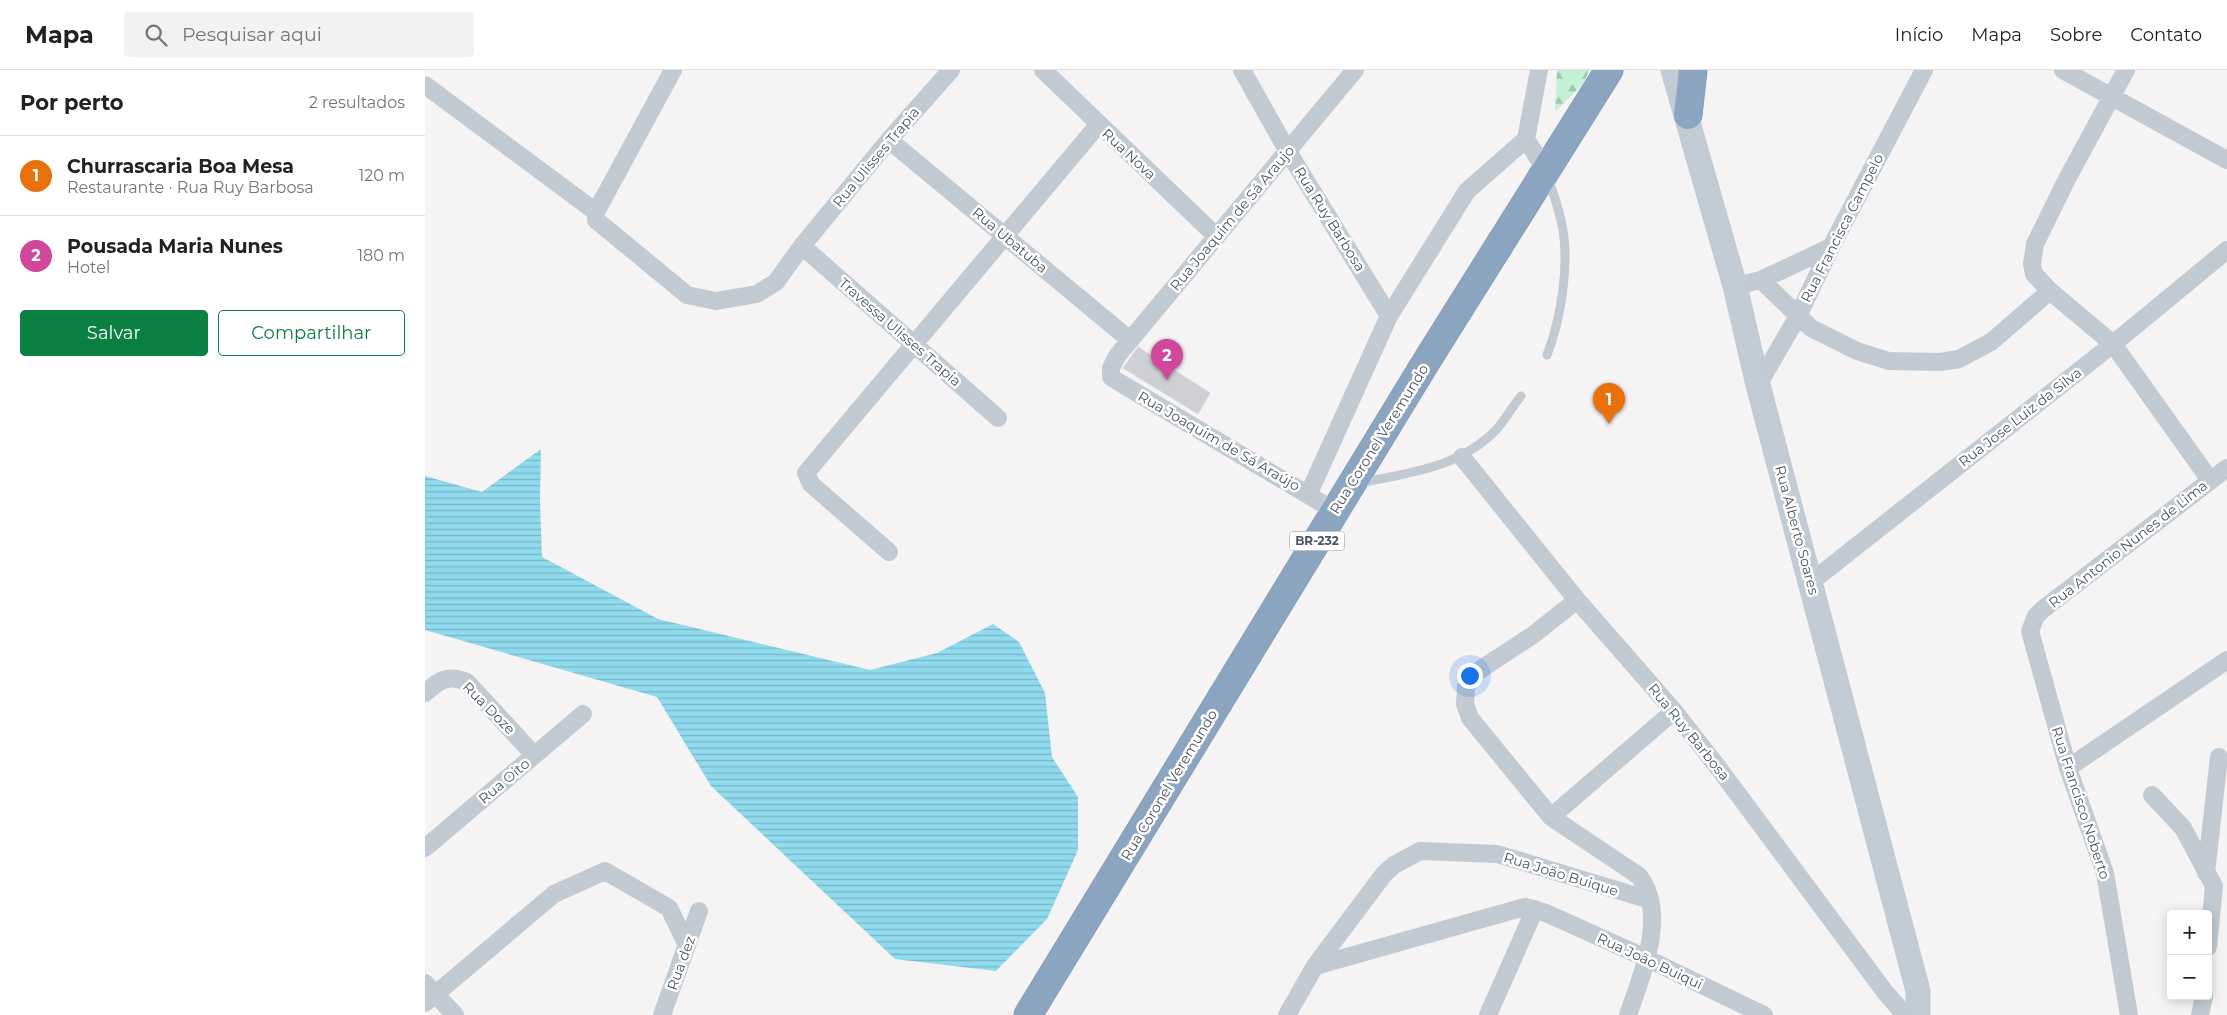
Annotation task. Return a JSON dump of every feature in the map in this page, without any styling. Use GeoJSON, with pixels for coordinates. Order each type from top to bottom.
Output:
{"type":"FeatureCollection","features":[{"type":"Feature","properties":{"kind":"highway","name":"Rua Coronel Veremundo"},"geometry":{"type":"LineString","coordinates":[[1028,1015],[1335,511],[1609,70]]}},
{"type":"Feature","properties":{"kind":"highway"},"geometry":{"type":"LineString","coordinates":[[1688,115],[1693,70]]}},
{"type":"Feature","properties":{"kind":"main road","name":"Rua Alberto Soares"},"geometry":{"type":"LineString","coordinates":[[1673,70],[1688,115],[1735,286],[1758,386],[1811,582],[1918,1003],[1932,1015]]}},
{"type":"Feature","properties":{"kind":"street"},"geometry":{"type":"LineString","coordinates":[[425,85],[596,212],[673,70]]}},
{"type":"Feature","properties":{"kind":"street","name":"Rua Ulisses Trapia"},"geometry":{"type":"LineString","coordinates":[[596,212],[596,220],[687,294],[716,301],[757,294],[776,282],[802,246],[889,140],[951,70]]}},
{"type":"Feature","properties":{"kind":"street","name":"Rua Nova"},"geometry":{"type":"LineString","coordinates":[[1043,70],[1098,125],[1216,236]]}},
{"type":"Feature","properties":{"kind":"street","name":"Rua Ruy Barbosa"},"geometry":{"type":"LineString","coordinates":[[1242,70],[1287,150],[1389,316]]}},
{"type":"Feature","properties":{"kind":"street","name":"Rua Joaquim de Sá Araujo"},"geometry":{"type":"LineString","coordinates":[[1111,368],[1117,356],[1355,70]]}},
{"type":"Feature","properties":{"kind":"street"},"geometry":{"type":"LineString","coordinates":[[1309,493],[1389,316],[1467,191],[1526,139],[1539,70]]}},
{"type":"Feature","properties":{"kind":"street","name":"Rua Francisca Campelo"},"geometry":{"type":"LineString","coordinates":[[1758,386],[1798,316],[1831,247],[1923,70]]}},
{"type":"Feature","properties":{"kind":"street"},"geometry":{"type":"LineString","coordinates":[[2063,70],[2227,160]]}},
{"type":"Feature","properties":{"kind":"street"},"geometry":{"type":"LineString","coordinates":[[2127,70],[2067,179],[2035,244],[2032,264],[2034,274],[2050,291],[2113,344],[2211,480]]}},
{"type":"Feature","properties":{"kind":"street"},"geometry":{"type":"LineString","coordinates":[[889,552],[811,484],[806,473],[1098,125]]}},
{"type":"Feature","properties":{"kind":"street"},"geometry":{"type":"LineString","coordinates":[[1526,139],[1546,171]]}},
{"type":"Feature","properties":{"kind":"street","name":"Rua Ubatuba"},"geometry":{"type":"LineString","coordinates":[[889,140],[1131,340]]}},
{"type":"Feature","properties":{"kind":"street","name":"Travessa Ulisses Trapia"},"geometry":{"type":"LineString","coordinates":[[802,246],[998,418]]}},
{"type":"Feature","properties":{"kind":"street"},"geometry":{"type":"LineString","coordinates":[[1735,286],[1761,280],[1831,247]]}},
{"type":"Feature","properties":{"kind":"street","name":"Rua Jose Luiz da Silva"},"geometry":{"type":"LineString","coordinates":[[1811,582],[2113,344],[2227,250]]}},
{"type":"Feature","properties":{"kind":"street"},"geometry":{"type":"LineString","coordinates":[[1761,280],[1811,328],[1857,352],[1889,361],[1939,362],[1959,359],[1991,342],[2050,291]]}},
{"type":"Feature","properties":{"kind":"street","name":"Rua Joaquim de Sá Araújo"},"geometry":{"type":"LineString","coordinates":[[1111,368],[1111,377],[1309,493],[1335,511]]}},
{"type":"Feature","properties":{"kind":"street","name":"Rua Ruy Barbosa"},"geometry":{"type":"LineString","coordinates":[[1461,457],[1577,600],[1674,711],[1885,992],[1905,1015]]}},
{"type":"Feature","properties":{"kind":"street","name":"Rua Antonio Nunes de Lima"},"geometry":{"type":"LineString","coordinates":[[2033,623],[2042,610],[2227,468]]}},
{"type":"Feature","properties":{"kind":"street"},"geometry":{"type":"LineString","coordinates":[[1577,600],[1533,635],[1475,673],[1466,687],[1465,704],[1470,718],[1551,817],[1639,876],[1646,886],[1650,900],[1651,925],[1648,959],[1628,1015]]}},
{"type":"Feature","properties":{"kind":"street","name":"Rua Francisco Noberto"},"geometry":{"type":"LineString","coordinates":[[2033,623],[2030,631],[2031,641],[2068,768],[2105,873],[2129,1015]]}},
{"type":"Feature","properties":{"kind":"street"},"geometry":{"type":"LineString","coordinates":[[2068,768],[2227,660]]}},
{"type":"Feature","properties":{"kind":"street","name":"Rua Doze"},"geometry":{"type":"LineString","coordinates":[[431,687],[455,677],[467,682],[535,755]]}},
{"type":"Feature","properties":{"kind":"street"},"geometry":{"type":"LineString","coordinates":[[1551,817],[1674,711]]}},
{"type":"Feature","properties":{"kind":"street","name":"Rua Oito"},"geometry":{"type":"LineString","coordinates":[[425,848],[583,714]]}},
{"type":"Feature","properties":{"kind":"street"},"geometry":{"type":"LineString","coordinates":[[2206,873],[2219,757]]}},
{"type":"Feature","properties":{"kind":"street"},"geometry":{"type":"LineString","coordinates":[[2152,795],[2183,828],[2214,886],[2212,910]]}},
{"type":"Feature","properties":{"kind":"street","name":"Rua João Buique"},"geometry":{"type":"LineString","coordinates":[[1287,1015],[1315,966],[1384,874],[1394,865],[1420,851],[1497,854],[1650,900]]}},
{"type":"Feature","properties":{"kind":"street"},"geometry":{"type":"LineString","coordinates":[[455,1015],[429,993],[554,894],[605,871],[669,908],[687,945]]}},
{"type":"Feature","properties":{"kind":"street"},"geometry":{"type":"LineString","coordinates":[[1315,966],[1525,908],[1535,909],[1489,1015]]}},
{"type":"Feature","properties":{"kind":"street","name":"Rua João Buiqui"},"geometry":{"type":"LineString","coordinates":[[1535,909],[1648,959],[1764,1015]]}},
{"type":"Feature","properties":{"kind":"street","name":"Rua dez"},"geometry":{"type":"LineString","coordinates":[[662,1015],[699,911]]}},
{"type":"Feature","properties":{"kind":"street"},"geometry":{"type":"LineString","coordinates":[[2200,1015],[2203,1000]]}},
{"type":"Feature","properties":{"kind":"lane"},"geometry":{"type":"LineString","coordinates":[[1546,171],[1562,226],[1565,261],[1556,332],[1547,355]]}},
{"type":"Feature","properties":{"kind":"lane"},"geometry":{"type":"LineString","coordinates":[[1351,485],[1438,467],[1461,457],[1496,430],[1521,396]]}},
{"type":"Feature","properties":{"kind":"green space"},"geometry":{"type":"Polygon","coordinates":[[[1557,70],[1590,70],[1582,85],[1555,112],[1557,70]]]}},
{"type":"Feature","properties":{"kind":"water"},"geometry":{"type":"Polygon","coordinates":[[[541,449],[542,557],[658,619],[870,670],[937,653],[993,624],[1019,642],[1045,693],[1052,757],[1078,797],[1078,850],[1047,919],[996,971],[895,959],[711,786],[657,697],[425,630],[425,476],[482,492],[541,449]]]}},
{"type":"Feature","properties":{"kind":"building"},"geometry":{"type":"Polygon","coordinates":[[[1138,347],[1210,393],[1198,414],[1123,368],[1138,347]]]}},
{"type":"Feature","properties":{"kind":"place","name":"Pousada Maria Nunes"},"geometry":{"type":"Point","coordinates":[1167,380]}},
{"type":"Feature","properties":{"kind":"place","name":"Churrascaria Boa Mesa"},"geometry":{"type":"Point","coordinates":[1609,424]}}]}
